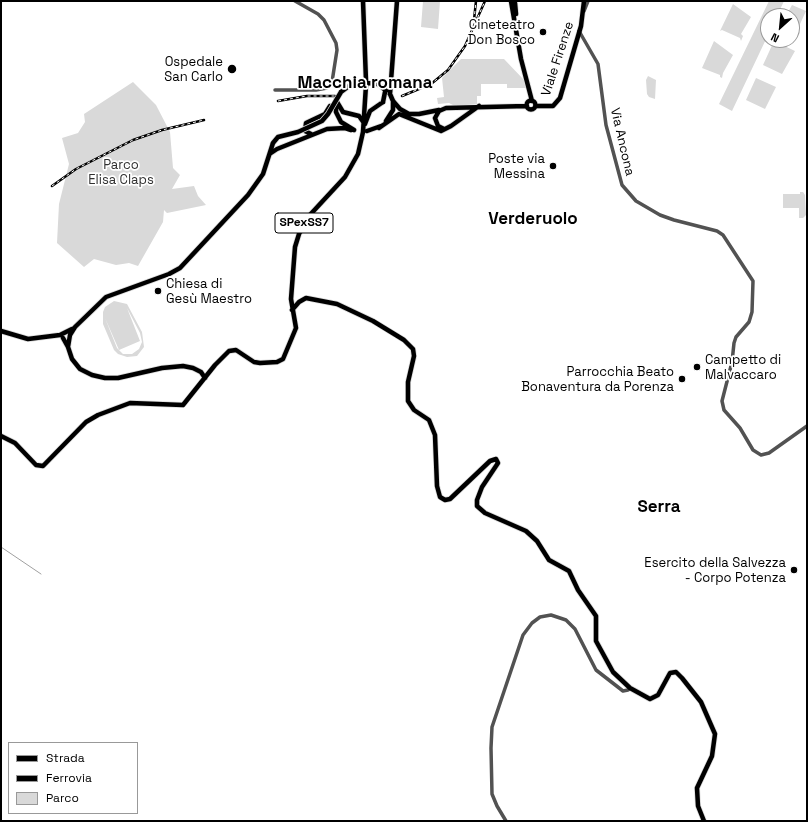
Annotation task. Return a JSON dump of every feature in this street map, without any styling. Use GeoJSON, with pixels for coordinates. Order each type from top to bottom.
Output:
{"type":"FeatureCollection","features":[{"type":"Feature","properties":{"kind":"main road","name":"SPexSS7"},"geometry":{"type":"LineString","coordinates":[[292,310],[291,299],[295,247],[299,234],[308,217],[345,177],[360,149],[365,131],[366,71],[363,1]]}},
{"type":"Feature","properties":{"kind":"main road"},"geometry":{"type":"LineString","coordinates":[[397,1],[392,76],[388,92],[383,102],[370,111],[365,131],[379,128],[399,114],[439,130],[446,129],[479,106]]}},
{"type":"Feature","properties":{"kind":"main road"},"geometry":{"type":"LineString","coordinates":[[513,2],[521,1]]}},
{"type":"Feature","properties":{"kind":"main road","name":"Viale Firenze"},"geometry":{"type":"LineString","coordinates":[[394,102],[403,112],[413,115],[459,107],[527,106],[532,109],[536,106],[550,107],[558,101],[586,1]]}},
{"type":"Feature","properties":{"kind":"main road","name":"Viale Firenze"},"geometry":{"type":"LineString","coordinates":[[513,2],[516,29],[532,101]]}},
{"type":"Feature","properties":{"kind":"main road"},"geometry":{"type":"LineString","coordinates":[[310,121],[315,122],[318,126],[317,131],[312,134],[307,133],[304,129],[306,124],[310,121],[325,114],[341,92],[364,79],[366,71]]}},
{"type":"Feature","properties":{"kind":"main road"},"geometry":{"type":"LineString","coordinates":[[353,85],[366,83],[378,84],[388,92],[394,102],[393,110],[390,116],[379,128]]}},
{"type":"Feature","properties":{"kind":"main road"},"geometry":{"type":"LineString","coordinates":[[337,97],[340,110],[347,114],[359,116],[364,122]]}},
{"type":"Feature","properties":{"kind":"main road"},"geometry":{"type":"LineString","coordinates":[[271,153],[276,149],[312,134],[333,128],[352,130],[343,125],[337,116],[337,97]]}},
{"type":"Feature","properties":{"kind":"main road"},"geometry":{"type":"LineString","coordinates":[[204,378],[193,368],[177,366],[118,378],[99,377],[78,367],[72,359],[68,347],[67,337],[75,327],[106,297],[175,271],[239,206],[263,174],[273,143],[278,137],[298,132],[322,121],[328,114],[337,97]]}},
{"type":"Feature","properties":{"kind":"main road"},"geometry":{"type":"LineString","coordinates":[[527,106],[528,103],[532,101],[536,106]]}},
{"type":"Feature","properties":{"kind":"main road"},"geometry":{"type":"LineString","coordinates":[[459,107],[463,110],[462,118]]}},
{"type":"Feature","properties":{"kind":"main road"},"geometry":{"type":"LineString","coordinates":[[441,110],[437,113],[435,120],[440,128],[446,129]]}},
{"type":"Feature","properties":{"kind":"main road"},"geometry":{"type":"LineString","coordinates":[[1,436],[15,443],[34,463],[41,466],[47,463],[86,422],[98,415],[130,403],[181,406],[189,400],[204,378],[210,373],[224,355],[232,350],[236,350],[254,362],[269,363],[283,359],[296,328],[292,310],[299,302],[306,298],[345,306],[396,334],[413,349],[414,356],[408,382],[408,401],[414,410],[429,420],[433,428],[436,441],[437,486],[440,497],[445,500],[450,499],[495,458],[498,463],[484,483],[479,494],[476,503],[478,507],[485,513],[526,531],[537,541],[549,560],[569,571],[578,590],[596,616],[598,644],[613,672],[630,688],[647,698],[653,698],[664,687],[668,676],[675,672],[682,678],[700,702],[716,736],[712,756],[697,788],[698,806],[704,821]]}},
{"type":"Feature","properties":{"kind":"main road"},"geometry":{"type":"LineString","coordinates":[[1,331],[28,339],[56,336],[67,337]]}},
{"type":"Feature","properties":{"kind":"main road"},"geometry":{"type":"LineString","coordinates":[[200,373],[210,373]]}},
{"type":"Feature","properties":{"kind":"main road"},"geometry":{"type":"LineString","coordinates":[[198,388],[201,379],[200,373]]}},
{"type":"Feature","properties":{"kind":"street"},"geometry":{"type":"LineString","coordinates":[[275,90],[327,88],[332,82],[337,50],[336,43],[324,20],[318,14],[295,1]]}},
{"type":"Feature","properties":{"kind":"street","name":"Via Ancona"},"geometry":{"type":"LineString","coordinates":[[579,30],[598,64],[606,125],[622,185],[636,201],[660,215],[723,234],[752,279],[754,289],[752,312],[746,326],[735,340],[733,358],[722,405],[742,431],[753,450],[761,455],[766,455],[807,426]]}},
{"type":"Feature","properties":{"kind":"street"},"geometry":{"type":"LineString","coordinates":[[506,821],[496,806],[492,794],[492,728],[520,642],[532,623],[540,618],[551,615],[566,620],[575,629],[596,670],[623,691],[630,688]]}},
{"type":"Feature","properties":{"kind":"green space"},"geometry":{"type":"Polygon","coordinates":[[[423,1],[440,1],[438,29],[421,27],[423,1]]]}},
{"type":"Feature","properties":{"kind":"green space"},"geometry":{"type":"Polygon","coordinates":[[[769,1],[784,1],[781,8],[766,8],[769,1]]]}},
{"type":"Feature","properties":{"kind":"green space"},"geometry":{"type":"Polygon","coordinates":[[[733,4],[751,17],[741,34],[743,36],[741,41],[740,38],[722,30],[720,31],[733,4]]]}},
{"type":"Feature","properties":{"kind":"green space"},"geometry":{"type":"Polygon","coordinates":[[[792,5],[799,8],[790,8],[792,5]]]}},
{"type":"Feature","properties":{"kind":"green space"},"geometry":{"type":"Polygon","coordinates":[[[800,8],[806,11],[800,24],[800,8]]]}},
{"type":"Feature","properties":{"kind":"green space"},"geometry":{"type":"Polygon","coordinates":[[[760,20],[760,48],[762,48],[732,111],[719,104],[760,20]]]}},
{"type":"Feature","properties":{"kind":"green space"},"geometry":{"type":"Polygon","coordinates":[[[714,41],[733,55],[723,73],[722,78],[720,75],[702,68],[714,41]]]}},
{"type":"Feature","properties":{"kind":"green space"},"geometry":{"type":"Polygon","coordinates":[[[771,48],[789,48],[795,51],[782,74],[763,65],[771,48]]]}},
{"type":"Feature","properties":{"kind":"green space"},"geometry":{"type":"Polygon","coordinates":[[[461,59],[504,59],[525,81],[526,88],[507,88],[507,84],[481,84],[481,96],[477,96],[477,104],[455,106],[449,103],[438,104],[437,98],[444,97],[442,78],[461,59]]]}},
{"type":"Feature","properties":{"kind":"green space"},"geometry":{"type":"Polygon","coordinates":[[[648,76],[656,80],[655,99],[649,97],[647,94],[646,80],[648,76]]]}},
{"type":"Feature","properties":{"kind":"green space"},"geometry":{"type":"Polygon","coordinates":[[[756,78],[776,87],[765,109],[746,100],[756,78]]]}},
{"type":"Feature","properties":{"kind":"green space","name":"Parco Elisa Claps"},"geometry":{"type":"Polygon","coordinates":[[[133,82],[156,105],[170,132],[173,168],[180,175],[172,189],[194,186],[198,196],[206,205],[167,213],[164,210],[163,222],[138,266],[129,263],[116,265],[94,259],[84,267],[57,243],[59,204],[69,164],[62,138],[78,133],[85,122],[84,114],[133,82]]]}},
{"type":"Feature","properties":{"kind":"green space"},"geometry":{"type":"Polygon","coordinates":[[[800,192],[803,192],[805,195],[806,215],[803,218],[799,218],[799,208],[783,208],[783,194],[800,194],[800,192]]]}},
{"type":"Feature","properties":{"kind":"green space"},"geometry":{"type":"Polygon","coordinates":[[[114,301],[127,304],[142,332],[144,347],[137,356],[127,357],[118,354],[114,350],[103,324],[103,312],[105,307],[114,301]],[[127,308],[140,341],[119,350],[123,354],[132,354],[139,349],[142,342],[140,333],[127,308]],[[105,318],[117,348],[119,350],[105,318]]]}},
{"type":"Feature","properties":{"kind":"waterway"},"geometry":{"type":"LineString","coordinates":[[1,547],[41,574]]}},
{"type":"Feature","properties":{"kind":"railway"},"geometry":{"type":"LineString","coordinates":[[474,20],[476,1]]}},
{"type":"Feature","properties":{"kind":"railway"},"geometry":{"type":"LineString","coordinates":[[402,96],[431,84],[448,70],[465,46],[485,1]]}},
{"type":"Feature","properties":{"kind":"railway"},"geometry":{"type":"LineString","coordinates":[[278,101],[307,96],[335,96]]}},
{"type":"Feature","properties":{"kind":"railway"},"geometry":{"type":"LineString","coordinates":[[52,186],[76,169],[133,140],[162,130],[204,120]]}},
{"type":"Feature","properties":{"kind":"place","name":"Cineteatro Don Bosco"},"geometry":{"type":"Point","coordinates":[543,32]}},
{"type":"Feature","properties":{"kind":"place","name":"Ospedale San Carlo"},"geometry":{"type":"Point","coordinates":[232,69]}},
{"type":"Feature","properties":{"kind":"place","name":"Poste via Messina"},"geometry":{"type":"Point","coordinates":[553,166]}},
{"type":"Feature","properties":{"kind":"place","name":"Chiesa di Gesù Maestro"},"geometry":{"type":"Point","coordinates":[158,291]}},
{"type":"Feature","properties":{"kind":"place","name":"Campetto di Malvaccaro"},"geometry":{"type":"Point","coordinates":[697,367]}},
{"type":"Feature","properties":{"kind":"place","name":"Parrocchia Beato Bonaventura da Porenza"},"geometry":{"type":"Point","coordinates":[682,379]}},
{"type":"Feature","properties":{"kind":"place","name":"Esercito della Salvezza - Corpo Potenza"},"geometry":{"type":"Point","coordinates":[794,570]}},
{"type":"Feature","properties":{"kind":"district","name":"Macchia romana"},"geometry":{"type":"Point","coordinates":[365,83]}},
{"type":"Feature","properties":{"kind":"district","name":"Verderuolo"},"geometry":{"type":"Point","coordinates":[533,219]}},
{"type":"Feature","properties":{"kind":"district","name":"Serra"},"geometry":{"type":"Point","coordinates":[659,507]}}]}
